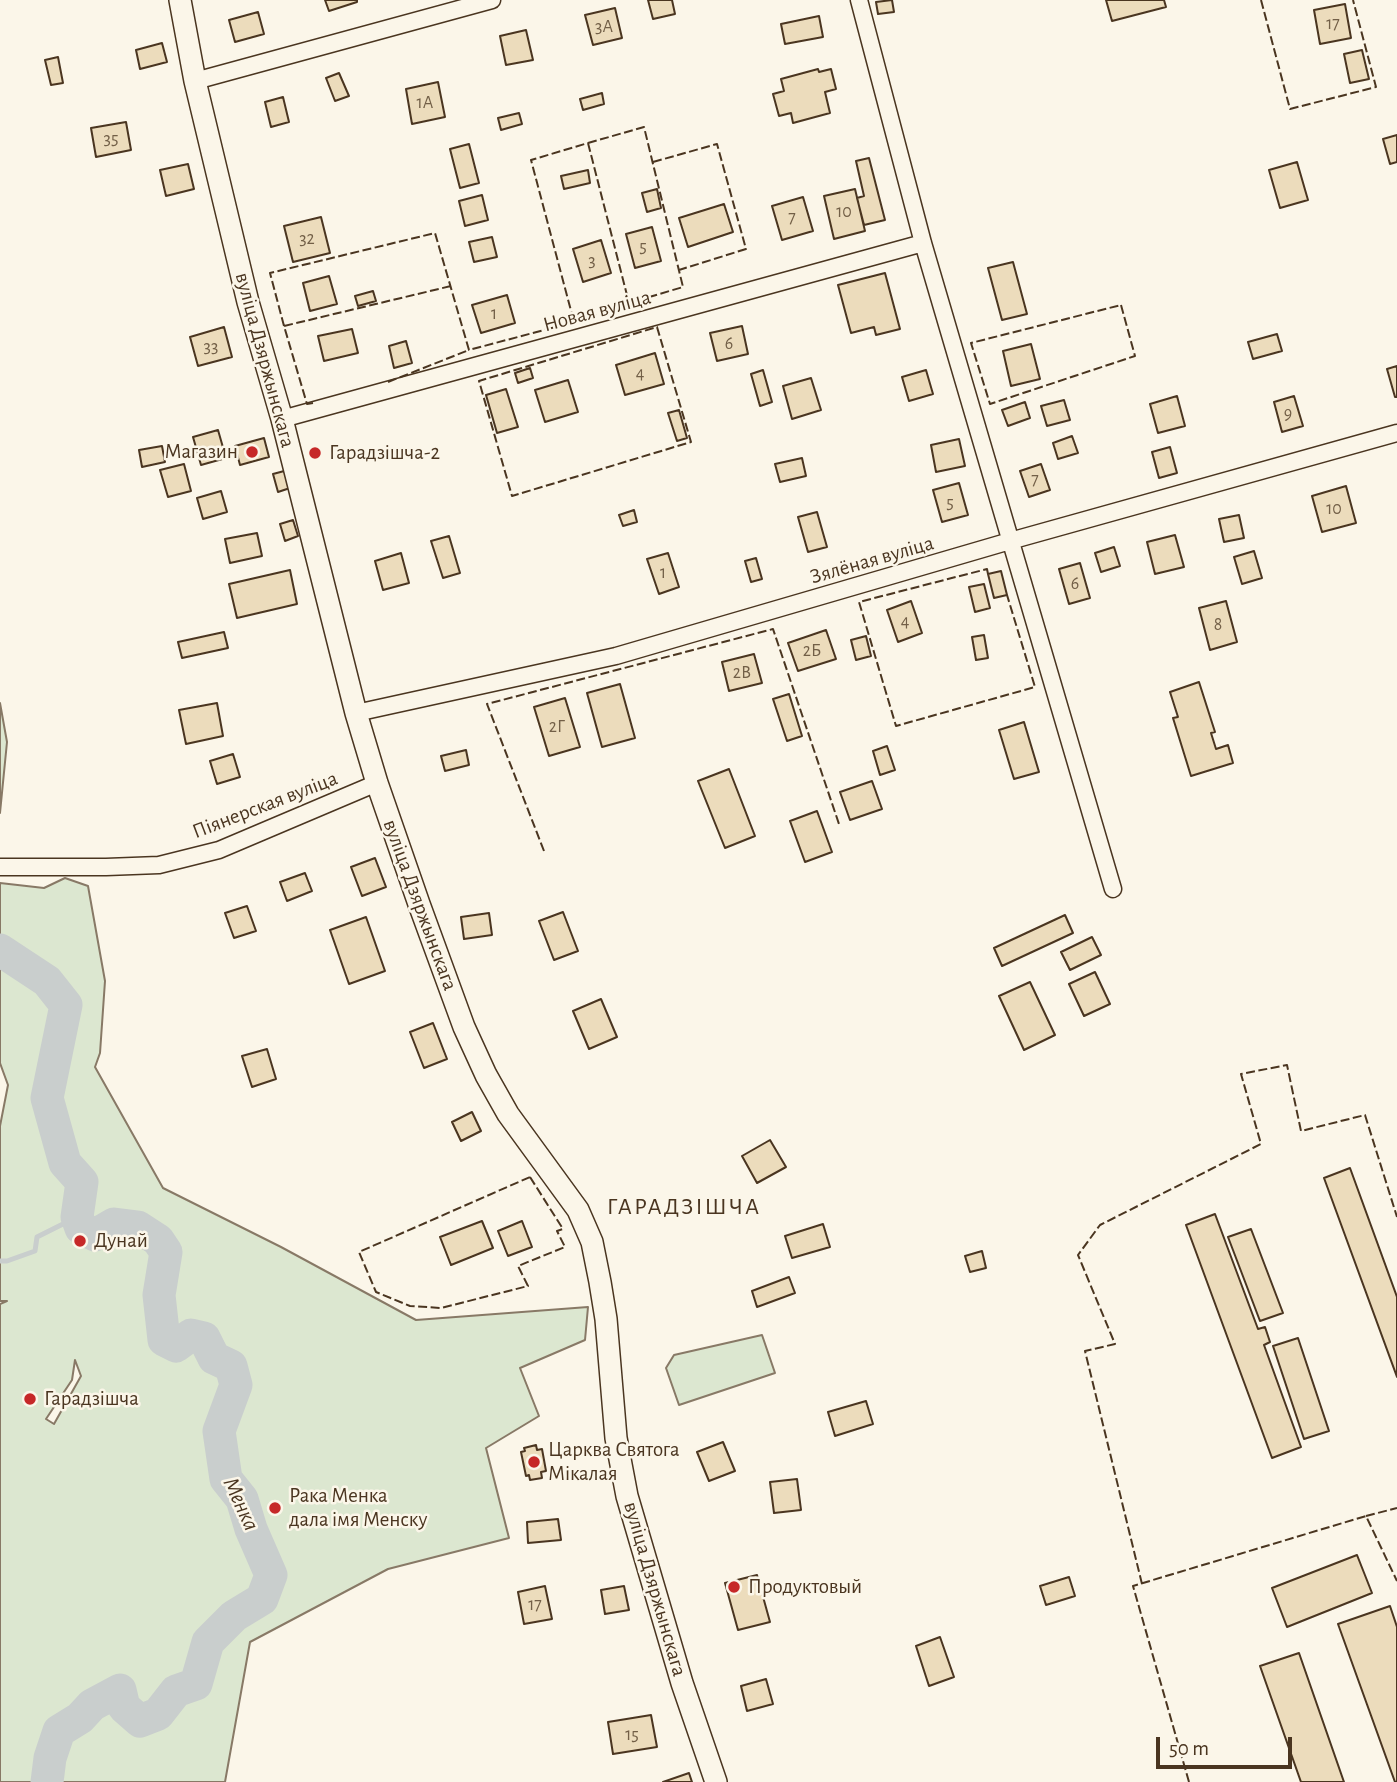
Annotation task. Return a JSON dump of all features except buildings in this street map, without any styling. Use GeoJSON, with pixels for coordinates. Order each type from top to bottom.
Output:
{"type":"FeatureCollection","features":[{"type":"Feature","properties":{"kind":"street","name":"вуліца Дзяржынскага"},"geometry":{"type":"LineString","coordinates":[[180,0],[195,81],[248,302],[282,419],[356,713],[377,783],[464,1027],[486,1075],[508,1114],[578,1210],[592,1242],[604,1307],[616,1438],[627,1496],[682,1683],[716,1782]]}},
{"type":"Feature","properties":{"kind":"street"},"geometry":{"type":"LineString","coordinates":[[195,81],[492,0]]}},
{"type":"Feature","properties":{"kind":"street"},"geometry":{"type":"LineString","coordinates":[[859,0],[923,243],[1113,889]]}},
{"type":"Feature","properties":{"kind":"street","name":"Новая вуліца"},"geometry":{"type":"LineString","coordinates":[[282,419],[923,243]]}},
{"type":"Feature","properties":{"kind":"street","name":"Зялёная вуліца"},"geometry":{"type":"LineString","coordinates":[[356,713],[616,656],[1010,541],[1397,433]]}},
{"type":"Feature","properties":{"kind":"street","name":"Піянерская вуліца"},"geometry":{"type":"LineString","coordinates":[[5,867],[159,865],[219,850],[377,783]]}},
{"type":"Feature","properties":{"kind":"green space"},"geometry":{"type":"Polygon","coordinates":[[[0,703],[7,742],[0,813],[0,703]]]}},
{"type":"Feature","properties":{"kind":"green space"},"geometry":{"type":"Polygon","coordinates":[[[65,878],[88,886],[105,981],[100,1053],[95,1067],[163,1188],[281,1247],[416,1320],[588,1307],[585,1340],[520,1368],[539,1416],[486,1448],[509,1538],[388,1569],[250,1642],[225,1782],[0,1782],[0,1304],[7,1301],[0,1301],[0,1126],[8,1085],[0,1063],[0,883],[44,888],[65,878]],[[75,1360],[72,1380],[46,1419],[54,1424],[81,1376],[75,1360]]]}},
{"type":"Feature","properties":{"kind":"green space"},"geometry":{"type":"Polygon","coordinates":[[[762,1335],[775,1373],[679,1405],[666,1368],[674,1355],[762,1335]]]}},
{"type":"Feature","properties":{"kind":"waterway","name":"Менка"},"geometry":{"type":"LineString","coordinates":[[0,950],[47,981],[66,1005],[47,1098],[65,1163],[82,1182],[77,1217],[81,1228],[95,1235],[114,1224],[138,1227],[158,1240],[166,1252],[159,1295],[164,1340],[176,1346],[191,1335],[204,1338],[214,1358],[231,1366],[236,1385],[219,1431],[226,1479],[242,1499],[251,1529],[271,1575],[262,1599],[234,1616],[208,1642],[196,1684],[176,1691],[158,1714],[140,1721],[124,1707],[120,1690],[92,1705],[80,1718],[59,1731],[50,1758],[47,1782]]}},
{"type":"Feature","properties":{"kind":"waterway","name":"Дунай"},"geometry":{"type":"LineString","coordinates":[[0,1261],[35,1251],[37,1237],[77,1217]]}},
{"type":"Feature","properties":{"kind":"fence"},"geometry":{"type":"LineString","coordinates":[[1261,0],[1290,109],[1376,87],[1353,0]]}},
{"type":"Feature","properties":{"kind":"fence"},"geometry":{"type":"LineString","coordinates":[[588,143],[644,127],[683,287],[629,303]]}},
{"type":"Feature","properties":{"kind":"fence"},"geometry":{"type":"LineString","coordinates":[[588,143],[629,303],[574,322],[531,160],[588,143]]}},
{"type":"Feature","properties":{"kind":"fence"},"geometry":{"type":"LineString","coordinates":[[653,162],[717,144],[746,249],[679,270]]}},
{"type":"Feature","properties":{"kind":"fence"},"geometry":{"type":"LineString","coordinates":[[284,326],[270,273],[435,233],[469,350],[574,322]]}},
{"type":"Feature","properties":{"kind":"fence"},"geometry":{"type":"LineString","coordinates":[[313,403],[307,404],[284,326],[451,286]]}},
{"type":"Feature","properties":{"kind":"fence"},"geometry":{"type":"LineString","coordinates":[[1121,305],[1135,356],[990,404],[971,343],[1121,305]]}},
{"type":"Feature","properties":{"kind":"fence"},"geometry":{"type":"LineString","coordinates":[[657,327],[691,442],[512,496],[479,381],[657,327]]}},
{"type":"Feature","properties":{"kind":"fence"},"geometry":{"type":"LineString","coordinates":[[388,382],[469,350]]}},
{"type":"Feature","properties":{"kind":"fence"},"geometry":{"type":"LineString","coordinates":[[988,574],[987,569],[859,602],[896,726],[1035,687],[1007,595]]}},
{"type":"Feature","properties":{"kind":"fence"},"geometry":{"type":"LineString","coordinates":[[544,851],[487,704],[773,629],[839,824]]}},
{"type":"Feature","properties":{"kind":"fence"},"geometry":{"type":"LineString","coordinates":[[1142,1584],[1085,1351],[1115,1344],[1078,1255],[1100,1225],[1261,1144],[1241,1074],[1287,1065],[1301,1131],[1365,1115],[1397,1217]]}},
{"type":"Feature","properties":{"kind":"fence"},"geometry":{"type":"LineString","coordinates":[[530,1177],[563,1229],[557,1231],[565,1247],[518,1266],[528,1286],[441,1308],[410,1306],[376,1292],[359,1252],[530,1177]]}},
{"type":"Feature","properties":{"kind":"fence"},"geometry":{"type":"LineString","coordinates":[[1366,1516],[1397,1508]]}},
{"type":"Feature","properties":{"kind":"fence"},"geometry":{"type":"LineString","coordinates":[[1189,1782],[1133,1586],[1366,1516],[1397,1581]]}},
{"type":"Feature","properties":{"kind":"place","name":"Магазин"},"geometry":{"type":"Point","coordinates":[252,452]}},
{"type":"Feature","properties":{"kind":"place","name":"Гарадзішча-2"},"geometry":{"type":"Point","coordinates":[315,453]}},
{"type":"Feature","properties":{"kind":"place","name":"Дунай"},"geometry":{"type":"Point","coordinates":[80,1241]}},
{"type":"Feature","properties":{"kind":"place","name":"Гарадзішча"},"geometry":{"type":"Point","coordinates":[30,1399]}},
{"type":"Feature","properties":{"kind":"place","name":"Царква Святога Мікалая"},"geometry":{"type":"Point","coordinates":[534,1462]}},
{"type":"Feature","properties":{"kind":"place","name":"Рака Менка дала імя Менску"},"geometry":{"type":"Point","coordinates":[275,1508]}},
{"type":"Feature","properties":{"kind":"place","name":"Продуктовый"},"geometry":{"type":"Point","coordinates":[734,1587]}},
{"type":"Feature","properties":{"kind":"district","name":"ГАРАДЗІШЧА"},"geometry":{"type":"Point","coordinates":[684,1207]}}]}
